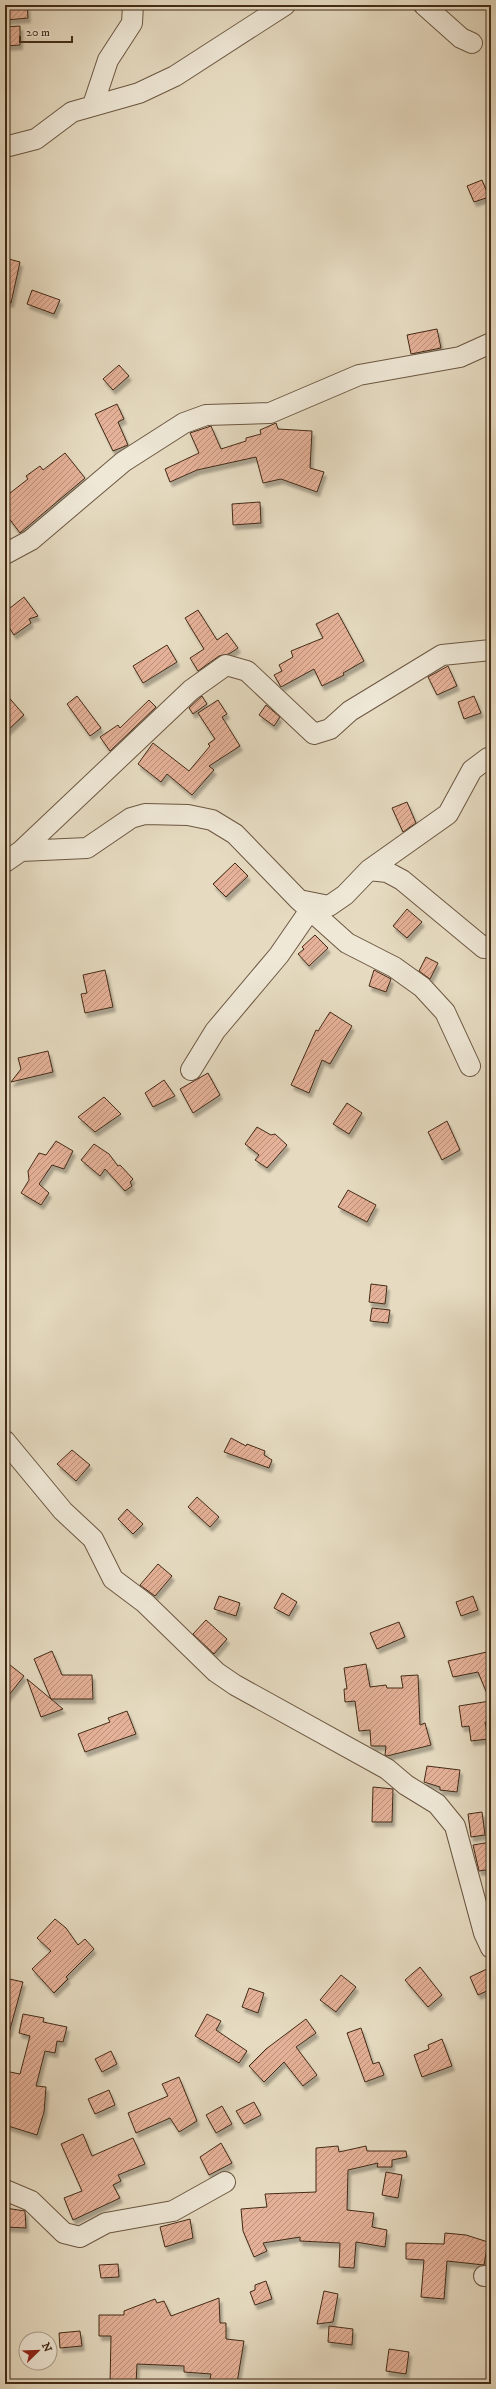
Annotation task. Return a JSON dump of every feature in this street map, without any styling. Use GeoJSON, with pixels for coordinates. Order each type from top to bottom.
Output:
{"type":"FeatureCollection","features":[{"type":"Feature","properties":{"kind":"street"},"geometry":{"type":"LineString","coordinates":[[93,105],[108,60],[132,23],[133,5]]}},
{"type":"Feature","properties":{"kind":"street"},"geometry":{"type":"LineString","coordinates":[[5,147],[36,139],[72,112],[139,93],[175,76],[286,5]]}},
{"type":"Feature","properties":{"kind":"street"},"geometry":{"type":"LineString","coordinates":[[424,5],[461,38],[472,43]]}},
{"type":"Feature","properties":{"kind":"street"},"geometry":{"type":"LineString","coordinates":[[5,554],[31,540],[123,462],[184,423],[206,415],[270,413],[360,375],[460,357],[491,343]]}},
{"type":"Feature","properties":{"kind":"street"},"geometry":{"type":"LineString","coordinates":[[5,862],[21,851],[191,690],[226,665],[247,672],[314,734],[330,729],[350,711],[442,656],[491,650]]}},
{"type":"Feature","properties":{"kind":"street"},"geometry":{"type":"LineString","coordinates":[[304,905],[329,906],[345,895],[369,870],[448,814],[472,770],[488,758],[491,758]]}},
{"type":"Feature","properties":{"kind":"street"},"geometry":{"type":"LineString","coordinates":[[21,851],[87,848],[131,818],[145,814],[188,815],[212,820],[235,834],[304,905],[347,943],[394,967],[422,987],[445,1012],[470,1066]]}},
{"type":"Feature","properties":{"kind":"street"},"geometry":{"type":"LineString","coordinates":[[369,870],[387,872],[402,880],[484,948],[491,945]]}},
{"type":"Feature","properties":{"kind":"street"},"geometry":{"type":"LineString","coordinates":[[191,1070],[215,1031],[279,955],[304,905]]}},
{"type":"Feature","properties":{"kind":"street"},"geometry":{"type":"LineString","coordinates":[[5,1441],[63,1511],[93,1539],[113,1579],[144,1603],[216,1672],[235,1685],[387,1769],[406,1785],[437,1804],[455,1826],[484,1933],[491,1948]]}},
{"type":"Feature","properties":{"kind":"street"},"geometry":{"type":"LineString","coordinates":[[5,2190],[30,2201],[64,2233],[80,2237],[106,2223],[173,2211],[225,2182]]}},
{"type":"Feature","properties":{"kind":"building"},"geometry":{"type":"Polygon","coordinates":[[[27,5],[28,18],[7,20],[6,6],[27,5]]]}},
{"type":"Feature","properties":{"kind":"building"},"geometry":{"type":"Polygon","coordinates":[[[20,26],[20,45],[5,46],[5,27],[20,26]]]}},
{"type":"Feature","properties":{"kind":"building"},"geometry":{"type":"Polygon","coordinates":[[[482,180],[489,197],[474,202],[467,186],[482,180]]]}},
{"type":"Feature","properties":{"kind":"building"},"geometry":{"type":"Polygon","coordinates":[[[5,258],[20,262],[11,303],[5,302],[5,258]]]}},
{"type":"Feature","properties":{"kind":"building"},"geometry":{"type":"Polygon","coordinates":[[[32,290],[60,300],[54,314],[27,304],[32,290]]]}},
{"type":"Feature","properties":{"kind":"building"},"geometry":{"type":"Polygon","coordinates":[[[437,329],[441,348],[411,354],[407,335],[437,329]]]}},
{"type":"Feature","properties":{"kind":"building"},"geometry":{"type":"Polygon","coordinates":[[[119,365],[129,376],[113,390],[103,379],[119,365]]]}},
{"type":"Feature","properties":{"kind":"building"},"geometry":{"type":"Polygon","coordinates":[[[117,404],[124,419],[118,422],[128,445],[113,451],[95,414],[117,404]]]}},
{"type":"Feature","properties":{"kind":"building"},"geometry":{"type":"Polygon","coordinates":[[[276,423],[278,429],[312,431],[310,468],[324,472],[317,492],[281,479],[263,483],[256,457],[197,470],[170,482],[165,469],[199,453],[190,433],[211,426],[221,449],[246,441],[246,438],[261,434],[260,430],[276,423]]]}},
{"type":"Feature","properties":{"kind":"building"},"geometry":{"type":"Polygon","coordinates":[[[65,453],[85,478],[20,533],[5,513],[5,497],[28,479],[26,476],[40,466],[43,470],[65,453]]]}},
{"type":"Feature","properties":{"kind":"building"},"geometry":{"type":"Polygon","coordinates":[[[260,502],[261,523],[233,525],[232,504],[260,502]]]}},
{"type":"Feature","properties":{"kind":"building"},"geometry":{"type":"Polygon","coordinates":[[[24,597],[38,616],[29,619],[31,623],[14,635],[5,621],[5,612],[24,597]]]}},
{"type":"Feature","properties":{"kind":"building"},"geometry":{"type":"Polygon","coordinates":[[[198,610],[217,640],[227,633],[238,648],[229,654],[219,656],[198,671],[190,658],[204,649],[185,618],[198,610]]]}},
{"type":"Feature","properties":{"kind":"building"},"geometry":{"type":"Polygon","coordinates":[[[338,613],[364,661],[343,673],[344,675],[322,686],[314,669],[281,687],[274,675],[282,671],[279,665],[293,657],[291,651],[323,638],[316,624],[338,613]]]}},
{"type":"Feature","properties":{"kind":"building"},"geometry":{"type":"Polygon","coordinates":[[[167,645],[177,662],[143,683],[133,666],[167,645]]]}},
{"type":"Feature","properties":{"kind":"building"},"geometry":{"type":"Polygon","coordinates":[[[448,666],[457,686],[437,695],[428,677],[448,666]]]}},
{"type":"Feature","properties":{"kind":"building"},"geometry":{"type":"Polygon","coordinates":[[[5,693],[24,715],[5,733],[5,693]]]}},
{"type":"Feature","properties":{"kind":"building"},"geometry":{"type":"Polygon","coordinates":[[[77,696],[101,728],[90,736],[67,704],[77,696]]]}},
{"type":"Feature","properties":{"kind":"building"},"geometry":{"type":"Polygon","coordinates":[[[202,696],[207,704],[193,714],[189,708],[202,696]]]}},
{"type":"Feature","properties":{"kind":"building"},"geometry":{"type":"Polygon","coordinates":[[[474,696],[481,713],[464,719],[458,702],[474,696]]]}},
{"type":"Feature","properties":{"kind":"building"},"geometry":{"type":"Polygon","coordinates":[[[149,700],[156,707],[110,751],[100,737],[118,725],[120,728],[149,700]]]}},
{"type":"Feature","properties":{"kind":"building"},"geometry":{"type":"Polygon","coordinates":[[[218,700],[227,714],[222,717],[240,746],[209,766],[214,770],[192,795],[167,774],[161,782],[138,764],[153,743],[189,771],[210,746],[208,744],[215,739],[198,713],[218,700]]]}},
{"type":"Feature","properties":{"kind":"building"},"geometry":{"type":"Polygon","coordinates":[[[266,705],[280,717],[274,726],[259,715],[266,705]]]}},
{"type":"Feature","properties":{"kind":"building"},"geometry":{"type":"Polygon","coordinates":[[[407,802],[416,823],[403,832],[392,808],[407,802]]]}},
{"type":"Feature","properties":{"kind":"building"},"geometry":{"type":"Polygon","coordinates":[[[235,863],[248,876],[226,897],[213,884],[235,863]]]}},
{"type":"Feature","properties":{"kind":"building"},"geometry":{"type":"Polygon","coordinates":[[[407,909],[422,922],[407,938],[393,926],[407,909]]]}},
{"type":"Feature","properties":{"kind":"building"},"geometry":{"type":"Polygon","coordinates":[[[315,935],[328,948],[309,966],[298,954],[304,949],[302,947],[315,935]]]}},
{"type":"Feature","properties":{"kind":"building"},"geometry":{"type":"Polygon","coordinates":[[[426,957],[438,963],[430,979],[419,971],[426,957]]]}},
{"type":"Feature","properties":{"kind":"building"},"geometry":{"type":"Polygon","coordinates":[[[105,970],[113,1007],[85,1013],[81,994],[87,993],[83,975],[105,970]]]}},
{"type":"Feature","properties":{"kind":"building"},"geometry":{"type":"Polygon","coordinates":[[[374,970],[391,979],[386,992],[369,986],[374,970]]]}},
{"type":"Feature","properties":{"kind":"building"},"geometry":{"type":"Polygon","coordinates":[[[330,1012],[352,1026],[330,1064],[322,1060],[309,1093],[291,1085],[316,1030],[318,1031],[330,1012]]]}},
{"type":"Feature","properties":{"kind":"building"},"geometry":{"type":"Polygon","coordinates":[[[48,1051],[53,1072],[11,1082],[21,1069],[18,1058],[48,1051]]]}},
{"type":"Feature","properties":{"kind":"building"},"geometry":{"type":"Polygon","coordinates":[[[208,1073],[220,1095],[193,1113],[180,1089],[208,1073]]]}},
{"type":"Feature","properties":{"kind":"building"},"geometry":{"type":"Polygon","coordinates":[[[164,1080],[175,1096],[153,1107],[145,1093],[164,1080]]]}},
{"type":"Feature","properties":{"kind":"building"},"geometry":{"type":"Polygon","coordinates":[[[104,1097],[121,1114],[95,1132],[78,1117],[104,1097]]]}},
{"type":"Feature","properties":{"kind":"building"},"geometry":{"type":"Polygon","coordinates":[[[347,1103],[362,1113],[349,1134],[333,1124],[347,1103]]]}},
{"type":"Feature","properties":{"kind":"building"},"geometry":{"type":"Polygon","coordinates":[[[447,1121],[460,1150],[442,1160],[428,1132],[447,1121]]]}},
{"type":"Feature","properties":{"kind":"building"},"geometry":{"type":"Polygon","coordinates":[[[257,1127],[271,1135],[275,1134],[287,1145],[267,1168],[255,1160],[259,1155],[245,1144],[257,1127]]]}},
{"type":"Feature","properties":{"kind":"building"},"geometry":{"type":"Polygon","coordinates":[[[56,1141],[73,1151],[64,1169],[52,1165],[39,1184],[49,1193],[41,1205],[21,1193],[29,1180],[28,1171],[39,1153],[46,1155],[56,1141]]]}},
{"type":"Feature","properties":{"kind":"building"},"geometry":{"type":"Polygon","coordinates":[[[94,1144],[109,1154],[118,1166],[120,1165],[133,1179],[130,1182],[132,1186],[125,1191],[105,1169],[100,1176],[81,1160],[94,1144]]]}},
{"type":"Feature","properties":{"kind":"building"},"geometry":{"type":"Polygon","coordinates":[[[348,1190],[376,1205],[367,1222],[338,1207],[348,1190]]]}},
{"type":"Feature","properties":{"kind":"building"},"geometry":{"type":"Polygon","coordinates":[[[371,1284],[387,1286],[385,1304],[369,1302],[371,1284]]]}},
{"type":"Feature","properties":{"kind":"building"},"geometry":{"type":"Polygon","coordinates":[[[372,1308],[390,1310],[388,1323],[370,1321],[372,1308]]]}},
{"type":"Feature","properties":{"kind":"building"},"geometry":{"type":"Polygon","coordinates":[[[231,1438],[246,1446],[247,1444],[265,1451],[264,1455],[272,1460],[269,1468],[224,1452],[231,1438]]]}},
{"type":"Feature","properties":{"kind":"building"},"geometry":{"type":"Polygon","coordinates":[[[72,1450],[90,1465],[76,1481],[57,1464],[72,1450]]]}},
{"type":"Feature","properties":{"kind":"building"},"geometry":{"type":"Polygon","coordinates":[[[197,1497],[219,1517],[210,1527],[188,1507],[197,1497]]]}},
{"type":"Feature","properties":{"kind":"building"},"geometry":{"type":"Polygon","coordinates":[[[127,1509],[143,1524],[133,1534],[118,1519],[127,1509]]]}},
{"type":"Feature","properties":{"kind":"building"},"geometry":{"type":"Polygon","coordinates":[[[158,1564],[172,1576],[155,1596],[140,1585],[158,1564]]]}},
{"type":"Feature","properties":{"kind":"building"},"geometry":{"type":"Polygon","coordinates":[[[282,1593],[297,1602],[289,1616],[274,1608],[282,1593]]]}},
{"type":"Feature","properties":{"kind":"building"},"geometry":{"type":"Polygon","coordinates":[[[219,1596],[240,1603],[236,1616],[214,1609],[219,1596]]]}},
{"type":"Feature","properties":{"kind":"building"},"geometry":{"type":"Polygon","coordinates":[[[473,1596],[478,1610],[461,1616],[456,1602],[473,1596]]]}},
{"type":"Feature","properties":{"kind":"building"},"geometry":{"type":"Polygon","coordinates":[[[206,1620],[227,1639],[214,1654],[193,1634],[206,1620]]]}},
{"type":"Feature","properties":{"kind":"building"},"geometry":{"type":"Polygon","coordinates":[[[399,1622],[405,1637],[377,1649],[370,1633],[399,1622]]]}},
{"type":"Feature","properties":{"kind":"building"},"geometry":{"type":"Polygon","coordinates":[[[52,1651],[62,1675],[92,1675],[93,1699],[51,1699],[34,1659],[52,1651]]]}},
{"type":"Feature","properties":{"kind":"building"},"geometry":{"type":"Polygon","coordinates":[[[491,1651],[491,1722],[485,1722],[488,1739],[471,1741],[469,1726],[462,1727],[459,1706],[490,1701],[478,1672],[453,1677],[448,1661],[491,1651]]]}},
{"type":"Feature","properties":{"kind":"building"},"geometry":{"type":"Polygon","coordinates":[[[5,1661],[24,1676],[5,1700],[5,1661]]]}},
{"type":"Feature","properties":{"kind":"building"},"geometry":{"type":"Polygon","coordinates":[[[366,1664],[370,1687],[386,1685],[387,1688],[403,1688],[401,1676],[418,1675],[420,1725],[425,1723],[431,1745],[387,1756],[385,1755],[386,1746],[371,1746],[370,1730],[359,1731],[355,1701],[345,1702],[344,1689],[347,1689],[344,1668],[366,1664]]]}},
{"type":"Feature","properties":{"kind":"building"},"geometry":{"type":"Polygon","coordinates":[[[27,1679],[63,1709],[41,1717],[27,1679]]]}},
{"type":"Feature","properties":{"kind":"building"},"geometry":{"type":"Polygon","coordinates":[[[127,1711],[136,1734],[85,1752],[78,1734],[110,1722],[108,1718],[127,1711]]]}},
{"type":"Feature","properties":{"kind":"building"},"geometry":{"type":"Polygon","coordinates":[[[427,1766],[460,1770],[457,1792],[440,1790],[440,1787],[424,1782],[427,1766]]]}},
{"type":"Feature","properties":{"kind":"building"},"geometry":{"type":"Polygon","coordinates":[[[373,1787],[393,1789],[392,1822],[372,1822],[373,1787]]]}},
{"type":"Feature","properties":{"kind":"building"},"geometry":{"type":"Polygon","coordinates":[[[482,1812],[485,1835],[471,1837],[468,1814],[482,1812]]]}},
{"type":"Feature","properties":{"kind":"building"},"geometry":{"type":"Polygon","coordinates":[[[491,1842],[491,1869],[479,1871],[473,1845],[491,1842]]]}},
{"type":"Feature","properties":{"kind":"building"},"geometry":{"type":"Polygon","coordinates":[[[55,1919],[66,1928],[78,1945],[85,1939],[94,1949],[66,1977],[68,1979],[54,1993],[32,1969],[51,1951],[37,1938],[55,1919]]]}},
{"type":"Feature","properties":{"kind":"building"},"geometry":{"type":"Polygon","coordinates":[[[420,1967],[442,1995],[428,2007],[405,1980],[420,1967]]]}},
{"type":"Feature","properties":{"kind":"building"},"geometry":{"type":"Polygon","coordinates":[[[491,1967],[491,1989],[478,1995],[470,1977],[491,1967]]]}},
{"type":"Feature","properties":{"kind":"building"},"geometry":{"type":"Polygon","coordinates":[[[341,1975],[356,1987],[336,2012],[320,2000],[341,1975]]]}},
{"type":"Feature","properties":{"kind":"building"},"geometry":{"type":"Polygon","coordinates":[[[5,1978],[23,1982],[9,2033],[5,2032],[5,1978]]]}},
{"type":"Feature","properties":{"kind":"building"},"geometry":{"type":"Polygon","coordinates":[[[249,1988],[264,1993],[258,2013],[242,2007],[249,1988]]]}},
{"type":"Feature","properties":{"kind":"building"},"geometry":{"type":"Polygon","coordinates":[[[23,2014],[44,2018],[43,2022],[67,2027],[63,2042],[57,2041],[55,2053],[45,2051],[36,2086],[46,2087],[44,2112],[37,2135],[5,2125],[5,2071],[20,2074],[30,2036],[19,2033],[23,2014]]]}},
{"type":"Feature","properties":{"kind":"building"},"geometry":{"type":"Polygon","coordinates":[[[207,2014],[221,2021],[216,2030],[247,2051],[239,2063],[195,2036],[207,2014]]]}},
{"type":"Feature","properties":{"kind":"building"},"geometry":{"type":"Polygon","coordinates":[[[306,2019],[316,2033],[296,2047],[317,2075],[303,2086],[284,2062],[264,2082],[249,2066],[266,2049],[306,2019]]]}},
{"type":"Feature","properties":{"kind":"building"},"geometry":{"type":"Polygon","coordinates":[[[361,2028],[373,2064],[379,2062],[384,2075],[365,2082],[347,2033],[361,2028]]]}},
{"type":"Feature","properties":{"kind":"building"},"geometry":{"type":"Polygon","coordinates":[[[442,2039],[452,2066],[422,2077],[414,2055],[429,2049],[428,2045],[442,2039]]]}},
{"type":"Feature","properties":{"kind":"building"},"geometry":{"type":"Polygon","coordinates":[[[111,2051],[117,2064],[102,2072],[95,2059],[111,2051]]]}},
{"type":"Feature","properties":{"kind":"building"},"geometry":{"type":"Polygon","coordinates":[[[179,2077],[197,2121],[179,2132],[170,2118],[136,2133],[128,2113],[168,2096],[162,2084],[179,2077]]]}},
{"type":"Feature","properties":{"kind":"building"},"geometry":{"type":"Polygon","coordinates":[[[109,2090],[115,2105],[95,2114],[88,2099],[109,2090]]]}},
{"type":"Feature","properties":{"kind":"building"},"geometry":{"type":"Polygon","coordinates":[[[254,2102],[261,2115],[244,2124],[236,2111],[254,2102]]]}},
{"type":"Feature","properties":{"kind":"building"},"geometry":{"type":"Polygon","coordinates":[[[222,2106],[232,2124],[216,2133],[206,2115],[222,2106]]]}},
{"type":"Feature","properties":{"kind":"building"},"geometry":{"type":"Polygon","coordinates":[[[83,2134],[92,2156],[133,2138],[145,2164],[118,2175],[121,2181],[113,2185],[120,2198],[73,2220],[64,2198],[82,2191],[61,2144],[83,2134]]]}},
{"type":"Feature","properties":{"kind":"building"},"geometry":{"type":"Polygon","coordinates":[[[221,2143],[232,2163],[209,2175],[200,2157],[221,2143]]]}},
{"type":"Feature","properties":{"kind":"building"},"geometry":{"type":"Polygon","coordinates":[[[338,2146],[339,2152],[366,2146],[367,2151],[406,2151],[407,2157],[392,2160],[392,2167],[377,2167],[378,2163],[348,2170],[347,2210],[374,2213],[372,2227],[387,2230],[385,2247],[356,2242],[354,2268],[339,2267],[340,2243],[300,2241],[300,2237],[263,2243],[267,2251],[254,2257],[243,2231],[241,2209],[267,2207],[265,2194],[316,2192],[316,2148],[338,2146]]]}},
{"type":"Feature","properties":{"kind":"building"},"geometry":{"type":"Polygon","coordinates":[[[386,2172],[402,2175],[398,2198],[382,2195],[386,2172]]]}},
{"type":"Feature","properties":{"kind":"building"},"geometry":{"type":"Polygon","coordinates":[[[5,2208],[25,2211],[26,2228],[5,2227],[5,2208]]]}},
{"type":"Feature","properties":{"kind":"building"},"geometry":{"type":"Polygon","coordinates":[[[190,2219],[193,2238],[165,2247],[160,2227],[190,2219]]]}},
{"type":"Feature","properties":{"kind":"building"},"geometry":{"type":"Polygon","coordinates":[[[445,2233],[466,2235],[488,2242],[484,2265],[447,2261],[444,2299],[421,2297],[424,2260],[406,2259],[406,2243],[444,2244],[445,2233]]]}},
{"type":"Feature","properties":{"kind":"building"},"geometry":{"type":"Polygon","coordinates":[[[118,2264],[119,2277],[101,2278],[99,2265],[118,2264]]]}},
{"type":"Feature","properties":{"kind":"building"},"geometry":{"type":"Polygon","coordinates":[[[266,2281],[272,2299],[255,2305],[250,2292],[255,2290],[255,2285],[266,2281]]]}},
{"type":"Feature","properties":{"kind":"building"},"geometry":{"type":"Polygon","coordinates":[[[324,2291],[338,2294],[333,2322],[317,2324],[324,2291]]]}},
{"type":"Feature","properties":{"kind":"building"},"geometry":{"type":"Polygon","coordinates":[[[219,2298],[220,2323],[226,2323],[226,2339],[244,2341],[237,2383],[210,2379],[211,2374],[184,2372],[184,2366],[137,2364],[136,2384],[110,2384],[111,2336],[99,2336],[99,2315],[124,2315],[124,2311],[155,2299],[157,2303],[164,2301],[171,2316],[219,2298]]]}},
{"type":"Feature","properties":{"kind":"building"},"geometry":{"type":"Polygon","coordinates":[[[329,2326],[353,2329],[352,2345],[328,2342],[329,2326]]]}},
{"type":"Feature","properties":{"kind":"building"},"geometry":{"type":"Polygon","coordinates":[[[80,2331],[82,2346],[60,2348],[59,2333],[80,2331]]]}},
{"type":"Feature","properties":{"kind":"building"},"geometry":{"type":"Polygon","coordinates":[[[389,2349],[409,2352],[406,2374],[386,2371],[389,2349]]]}}]}
